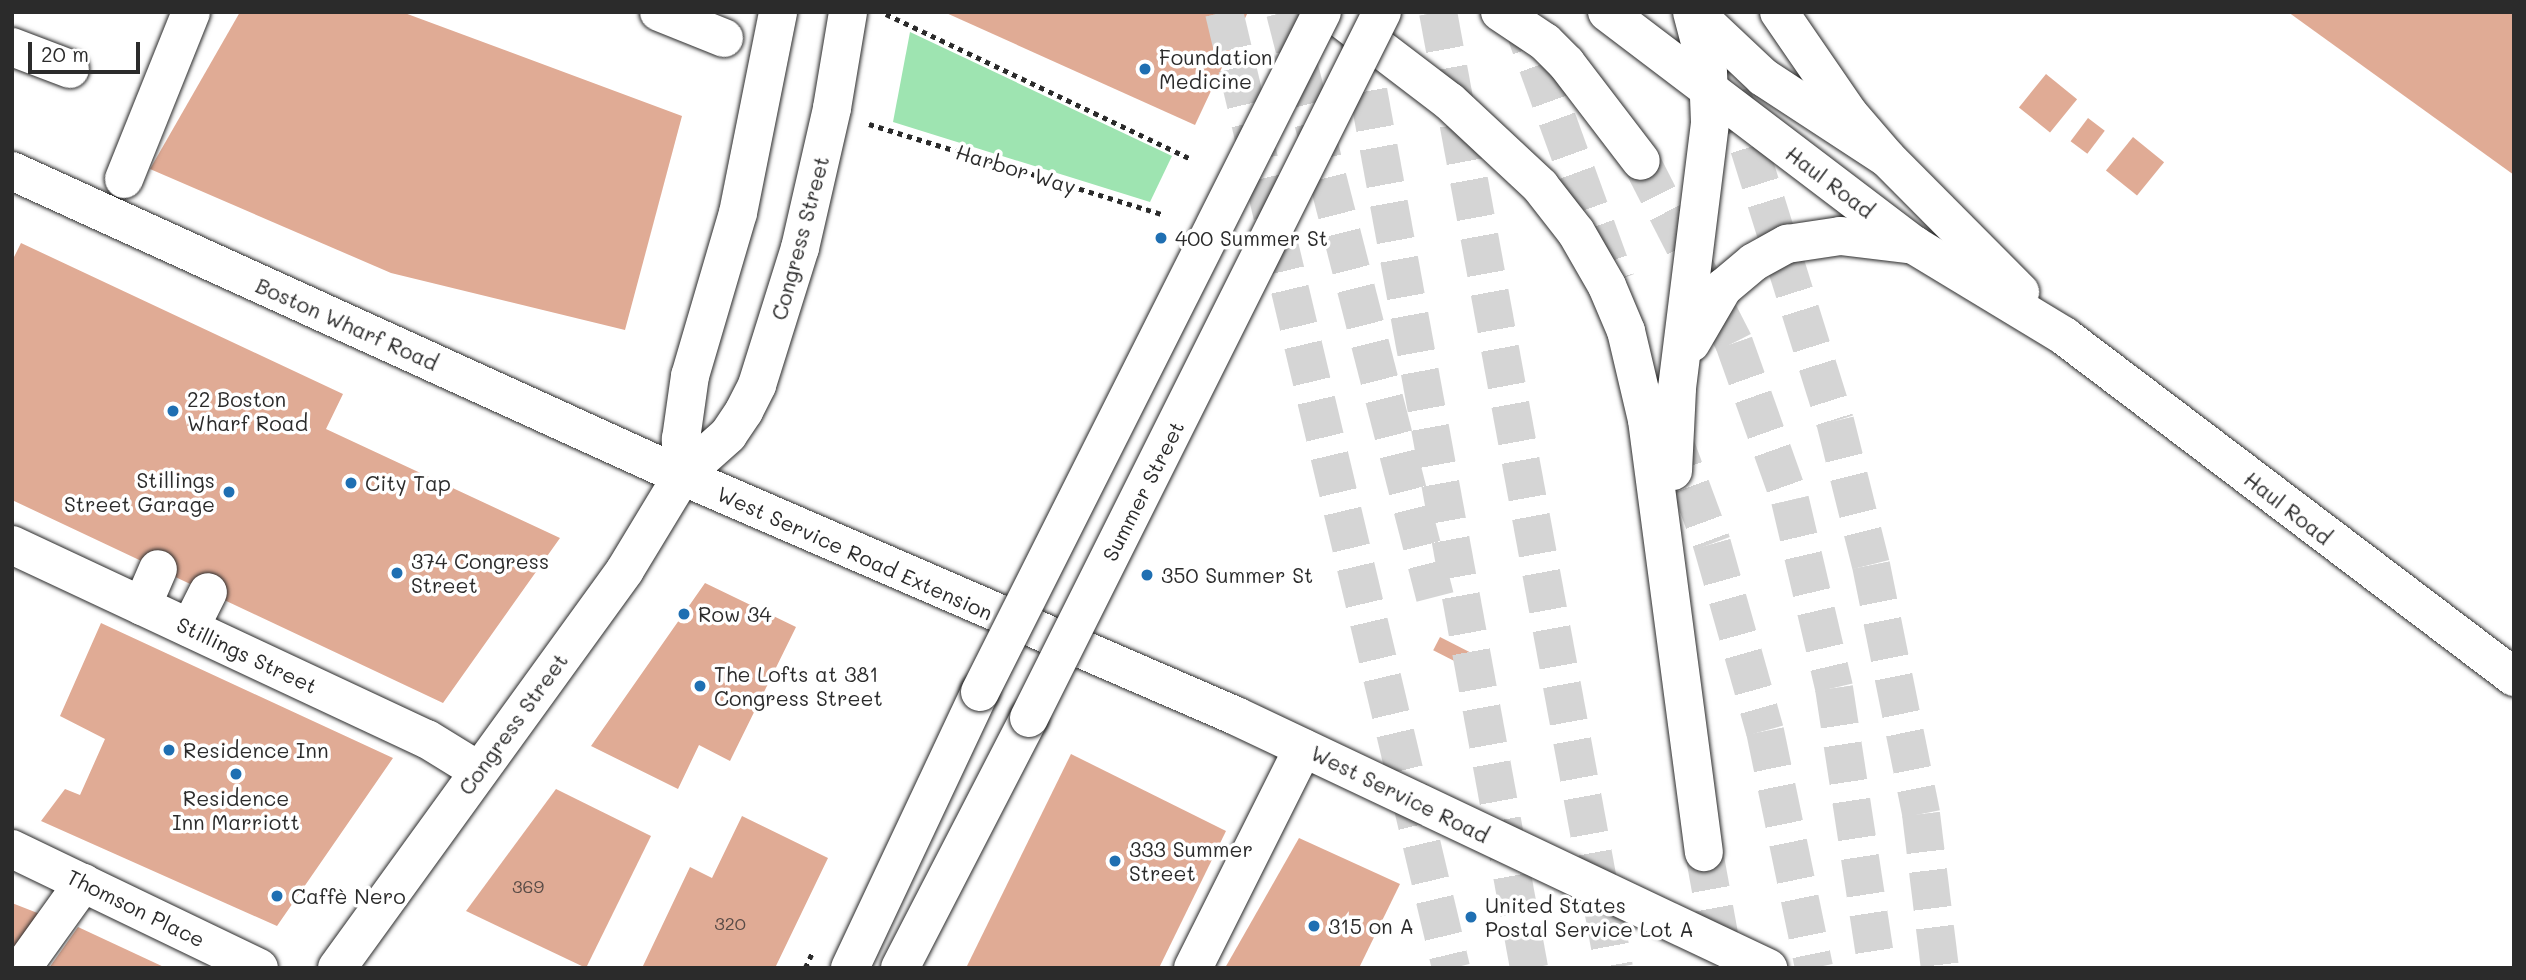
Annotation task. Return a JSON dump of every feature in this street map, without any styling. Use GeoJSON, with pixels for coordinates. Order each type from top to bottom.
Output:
{"type":"FeatureCollection","features":[{"type":"Feature","properties":{"kind":"main road"},"geometry":{"type":"LineString","coordinates":[[124,180],[191,12]]}},
{"type":"Feature","properties":{"kind":"main road"},"geometry":{"type":"LineString","coordinates":[[659,12],[724,38]]}},
{"type":"Feature","properties":{"kind":"main road"},"geometry":{"type":"LineString","coordinates":[[682,476],[681,439],[690,376],[738,213],[778,12]]}},
{"type":"Feature","properties":{"kind":"main road","name":"Congress Street"},"geometry":{"type":"LineString","coordinates":[[337,968],[648,538],[682,476],[728,435],[757,385],[818,179],[848,12]]}},
{"type":"Feature","properties":{"kind":"main road"},"geometry":{"type":"LineString","coordinates":[[850,968],[980,692],[1322,12]]}},
{"type":"Feature","properties":{"kind":"main road"},"geometry":{"type":"LineString","coordinates":[[1332,12],[1449,102],[1540,186],[1576,232],[1607,286],[1626,331],[1647,420],[1704,852]]}},
{"type":"Feature","properties":{"kind":"main road","name":"Summer Street"},"geometry":{"type":"LineString","coordinates":[[900,968],[1029,718],[1382,12]]}},
{"type":"Feature","properties":{"kind":"main road"},"geometry":{"type":"LineString","coordinates":[[1500,12],[1545,42],[1566,64],[1641,161]]}},
{"type":"Feature","properties":{"kind":"main road","name":"Haul Road"},"geometry":{"type":"LineString","coordinates":[[1607,12],[1914,245],[2064,336],[2514,677]]}},
{"type":"Feature","properties":{"kind":"main road"},"geometry":{"type":"LineString","coordinates":[[1682,700],[1674,566],[1677,388],[1707,157],[1710,92],[1693,12]]}},
{"type":"Feature","properties":{"kind":"main road"},"geometry":{"type":"LineString","coordinates":[[1693,12],[1763,77],[1887,158]]}},
{"type":"Feature","properties":{"kind":"main road","name":"Haul Road"},"geometry":{"type":"LineString","coordinates":[[1779,12],[1842,104],[1887,158],[2064,336]]}},
{"type":"Feature","properties":{"kind":"main road"},"geometry":{"type":"LineString","coordinates":[[12,47],[70,69]]}},
{"type":"Feature","properties":{"kind":"main road","name":"Boston Wharf Road"},"geometry":{"type":"LineString","coordinates":[[12,171],[682,476]]}},
{"type":"Feature","properties":{"kind":"main road"},"geometry":{"type":"LineString","coordinates":[[1677,388],[1710,304],[1754,262],[1787,244],[1820,236],[1859,236],[1914,245]]}},
{"type":"Feature","properties":{"kind":"main road","name":"West Service Road Extension"},"geometry":{"type":"LineString","coordinates":[[682,476],[1028,629]]}},
{"type":"Feature","properties":{"kind":"main road","name":"Stillings Street"},"geometry":{"type":"LineString","coordinates":[[12,545],[427,739],[479,771]]}},
{"type":"Feature","properties":{"kind":"main road"},"geometry":{"type":"LineString","coordinates":[[165,617],[182,580],[165,617]]}},
{"type":"Feature","properties":{"kind":"main road","name":"West Service Road"},"geometry":{"type":"LineString","coordinates":[[1028,629],[1303,748],[1768,968]]}},
{"type":"Feature","properties":{"kind":"main road"},"geometry":{"type":"LineString","coordinates":[[1193,968],[1303,748]]}},
{"type":"Feature","properties":{"kind":"main road","name":"Thomson Place"},"geometry":{"type":"LineString","coordinates":[[12,849],[259,968]]}},
{"type":"Feature","properties":{"kind":"main road"},"geometry":{"type":"LineString","coordinates":[[22,968],[83,883]]}},
{"type":"Feature","properties":{"kind":"path"},"geometry":{"type":"LineString","coordinates":[[883,12],[1192,159]]}},
{"type":"Feature","properties":{"kind":"path","name":"Harbor Way"},"geometry":{"type":"LineString","coordinates":[[869,124],[1164,215]]}},
{"type":"Feature","properties":{"kind":"green space"},"geometry":{"type":"Polygon","coordinates":[[[910,32],[1172,156],[1150,202],[893,122],[910,32]]]}},
{"type":"Feature","properties":{"kind":"building"},"geometry":{"type":"Polygon","coordinates":[[[240,12],[402,12],[682,116],[625,330],[391,273],[150,169],[240,12]]]}},
{"type":"Feature","properties":{"kind":"building","name":"Foundation Medicine"},"geometry":{"type":"Polygon","coordinates":[[[944,12],[1248,12],[1195,125],[944,12]]]}},
{"type":"Feature","properties":{"kind":"building"},"geometry":{"type":"Polygon","coordinates":[[[2288,12],[2514,12],[2514,175],[2288,12]]]}},
{"type":"Feature","properties":{"kind":"building"},"geometry":{"type":"Polygon","coordinates":[[[2046,74],[2077,99],[2050,133],[2019,107],[2046,74]]]}},
{"type":"Feature","properties":{"kind":"building"},"geometry":{"type":"Polygon","coordinates":[[[2088,118],[2105,131],[2087,154],[2071,141],[2088,118]]]}},
{"type":"Feature","properties":{"kind":"building"},"geometry":{"type":"Polygon","coordinates":[[[2133,137],[2164,162],[2137,196],[2106,170],[2133,137]]]}},
{"type":"Feature","properties":{"kind":"building","name":"22 Boston Wharf Road"},"geometry":{"type":"Polygon","coordinates":[[[21,243],[343,394],[326,429],[560,538],[443,703],[12,500],[12,261],[21,243]]]}},
{"type":"Feature","properties":{"kind":"building","name":"The Lofts at 381 Congress Street"},"geometry":{"type":"Polygon","coordinates":[[[705,583],[796,627],[730,761],[699,745],[678,789],[591,746],[705,583]]]}},
{"type":"Feature","properties":{"kind":"building","name":"Residence Inn Marriott"},"geometry":{"type":"Polygon","coordinates":[[[101,623],[393,758],[277,926],[41,821],[65,789],[80,795],[105,739],[60,716],[101,623]]]}},
{"type":"Feature","properties":{"kind":"building"},"geometry":{"type":"Polygon","coordinates":[[[1440,637],[1484,659],[1477,673],[1433,650],[1440,637]]]}},
{"type":"Feature","properties":{"kind":"building","name":"333 Summer Street"},"geometry":{"type":"Polygon","coordinates":[[[1071,754],[1226,831],[1159,968],[966,968],[1071,754]]]}},
{"type":"Feature","properties":{"kind":"building"},"geometry":{"type":"Polygon","coordinates":[[[556,789],[651,836],[586,968],[466,911],[556,789]]]}},
{"type":"Feature","properties":{"kind":"building"},"geometry":{"type":"Polygon","coordinates":[[[742,816],[828,858],[775,968],[642,968],[690,867],[712,878],[742,816]]]}},
{"type":"Feature","properties":{"kind":"building","name":"315 on A"},"geometry":{"type":"Polygon","coordinates":[[[1299,838],[1400,884],[1359,968],[1225,968],[1299,838]]]}},
{"type":"Feature","properties":{"kind":"building"},"geometry":{"type":"Polygon","coordinates":[[[12,903],[40,914],[12,952],[12,903]]]}},
{"type":"Feature","properties":{"kind":"building"},"geometry":{"type":"Polygon","coordinates":[[[78,927],[166,968],[49,968],[78,927]]]}},
{"type":"Feature","properties":{"kind":"tunnel"},"geometry":{"type":"LineString","coordinates":[[1224,12],[1451,968]]}},
{"type":"Feature","properties":{"kind":"tunnel"},"geometry":{"type":"LineString","coordinates":[[1285,12],[1435,597]]}},
{"type":"Feature","properties":{"kind":"tunnel"},"geometry":{"type":"LineString","coordinates":[[1438,12],[1614,968]]}},
{"type":"Feature","properties":{"kind":"tunnel"},"geometry":{"type":"LineString","coordinates":[[1518,12],[1616,281]]}},
{"type":"Feature","properties":{"kind":"tunnel"},"geometry":{"type":"LineString","coordinates":[[1358,35],[1529,968]]}},
{"type":"Feature","properties":{"kind":"tunnel"},"geometry":{"type":"LineString","coordinates":[[1732,93],[1835,421],[1871,565],[1921,814],[1940,968]]}},
{"type":"Feature","properties":{"kind":"tunnel"},"geometry":{"type":"LineString","coordinates":[[1641,161],[1734,343],[1790,500],[1834,688],[1877,968]]}},
{"type":"Feature","properties":{"kind":"tunnel"},"geometry":{"type":"LineString","coordinates":[[1671,433],[1712,544],[1765,731],[1814,968]]}},
{"type":"Feature","properties":{"kind":"tunnel"},"geometry":{"type":"LineString","coordinates":[[1704,852],[1725,968]]}},
{"type":"Feature","properties":{"kind":"place","name":"Foundation Medicine"},"geometry":{"type":"Point","coordinates":[1145,69]}},
{"type":"Feature","properties":{"kind":"place","name":"400 Summer St"},"geometry":{"type":"Point","coordinates":[1161,238]}},
{"type":"Feature","properties":{"kind":"place","name":"22 Boston Wharf Road"},"geometry":{"type":"Point","coordinates":[173,411]}},
{"type":"Feature","properties":{"kind":"place","name":"City Tap"},"geometry":{"type":"Point","coordinates":[351,483]}},
{"type":"Feature","properties":{"kind":"place","name":"Stillings Street Garage"},"geometry":{"type":"Point","coordinates":[229,492]}},
{"type":"Feature","properties":{"kind":"place","name":"374 Congress Street"},"geometry":{"type":"Point","coordinates":[397,573]}},
{"type":"Feature","properties":{"kind":"place","name":"350 Summer St"},"geometry":{"type":"Point","coordinates":[1147,575]}},
{"type":"Feature","properties":{"kind":"place","name":"Row 34"},"geometry":{"type":"Point","coordinates":[684,614]}},
{"type":"Feature","properties":{"kind":"place","name":"The Lofts at 381 Congress Street"},"geometry":{"type":"Point","coordinates":[700,686]}},
{"type":"Feature","properties":{"kind":"place","name":"Residence Inn"},"geometry":{"type":"Point","coordinates":[169,750]}},
{"type":"Feature","properties":{"kind":"place","name":"Residence Inn Marriott"},"geometry":{"type":"Point","coordinates":[236,774]}},
{"type":"Feature","properties":{"kind":"place","name":"333 Summer Street"},"geometry":{"type":"Point","coordinates":[1115,861]}},
{"type":"Feature","properties":{"kind":"place","name":"Caffè Nero"},"geometry":{"type":"Point","coordinates":[277,896]}},
{"type":"Feature","properties":{"kind":"place","name":"United States Postal Service Lot A"},"geometry":{"type":"Point","coordinates":[1471,917]}},
{"type":"Feature","properties":{"kind":"place","name":"315 on A"},"geometry":{"type":"Point","coordinates":[1314,926]}}]}
